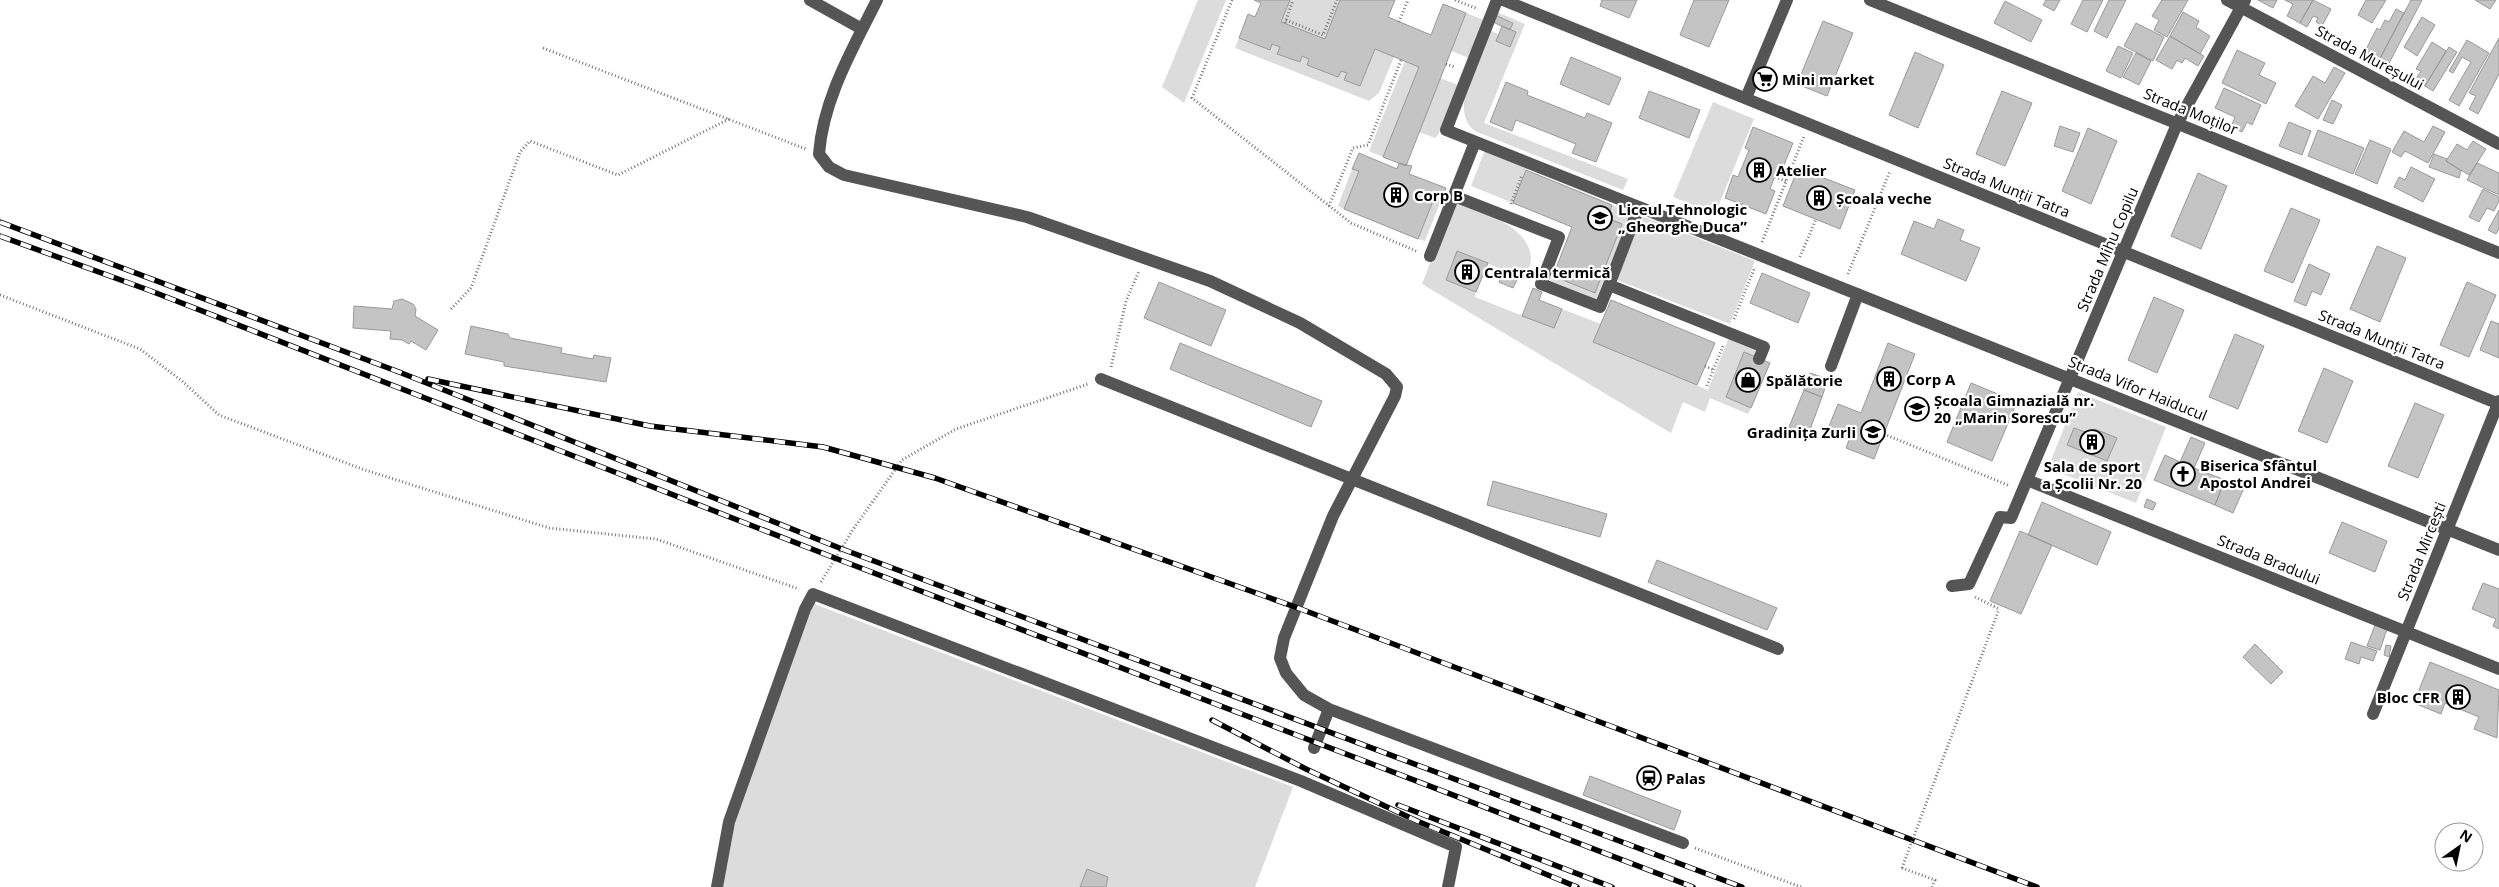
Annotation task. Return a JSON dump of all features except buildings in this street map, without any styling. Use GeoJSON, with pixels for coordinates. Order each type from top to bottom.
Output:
{"type":"FeatureCollection","features":[{"type":"Feature","properties":{"kind":"street"},"geometry":{"type":"LineString","coordinates":[[810,0],[862,29]]}},
{"type":"Feature","properties":{"kind":"street"},"geometry":{"type":"LineString","coordinates":[[877,0],[842,71],[821,131],[819,154],[829,167],[844,175],[1027,217],[1210,281],[1300,323],[1386,374],[1397,387],[1395,396],[1324,539],[1284,638],[1280,658],[1286,673],[1304,695],[1329,709],[1683,843]]}},
{"type":"Feature","properties":{"kind":"street"},"geometry":{"type":"LineString","coordinates":[[1491,15],[1497,0]]}},
{"type":"Feature","properties":{"kind":"street","name":"Strada Munții Tatra"},"geometry":{"type":"LineString","coordinates":[[1502,0],[2499,403]]}},
{"type":"Feature","properties":{"kind":"street"},"geometry":{"type":"LineString","coordinates":[[1746,98],[1788,0]]}},
{"type":"Feature","properties":{"kind":"street","name":"Strada Moților"},"geometry":{"type":"LineString","coordinates":[[1870,0],[2499,253]]}},
{"type":"Feature","properties":{"kind":"street","name":"Strada Mureșului"},"geometry":{"type":"LineString","coordinates":[[2227,0],[2243,4],[2499,144]]}},
{"type":"Feature","properties":{"kind":"street","name":"Strada Mihu Copilu"},"geometry":{"type":"LineString","coordinates":[[1952,586],[1969,584],[2000,517],[2011,518],[2177,124],[2243,4]]}},
{"type":"Feature","properties":{"kind":"street","name":"Strada Vifor Haiducul"},"geometry":{"type":"LineString","coordinates":[[1491,15],[1446,130],[2499,550]]}},
{"type":"Feature","properties":{"kind":"street"},"geometry":{"type":"LineString","coordinates":[[1430,256],[1475,142]]}},
{"type":"Feature","properties":{"kind":"street"},"geometry":{"type":"LineString","coordinates":[[1454,196],[1559,237],[1541,284],[1600,307],[1640,207]]}},
{"type":"Feature","properties":{"kind":"street"},"geometry":{"type":"LineString","coordinates":[[1609,285],[1764,347],[1760,359]]}},
{"type":"Feature","properties":{"kind":"street"},"geometry":{"type":"LineString","coordinates":[[1831,366],[1858,294]]}},
{"type":"Feature","properties":{"kind":"street"},"geometry":{"type":"LineString","coordinates":[[1101,380],[1778,650]]}},
{"type":"Feature","properties":{"kind":"street","name":"Strada Mircești"},"geometry":{"type":"LineString","coordinates":[[2373,714],[2499,403]]}},
{"type":"Feature","properties":{"kind":"street","name":"Strada Bradului"},"geometry":{"type":"LineString","coordinates":[[2025,485],[2499,669]]}},
{"type":"Feature","properties":{"kind":"street"},"geometry":{"type":"LineString","coordinates":[[717,887],[729,822],[805,609],[813,594],[1292,778],[1456,847],[1448,887]]}},
{"type":"Feature","properties":{"kind":"street"},"geometry":{"type":"LineString","coordinates":[[1314,748],[1329,709]]}},
{"type":"Feature","properties":{"kind":"path"},"geometry":{"type":"LineString","coordinates":[[1232,0],[1192,98],[1351,223],[1430,256]]}},
{"type":"Feature","properties":{"kind":"path"},"geometry":{"type":"LineString","coordinates":[[1294,0],[1285,21],[1322,36],[1337,0]]}},
{"type":"Feature","properties":{"kind":"path"},"geometry":{"type":"LineString","coordinates":[[1399,22],[1408,0]]}},
{"type":"Feature","properties":{"kind":"path"},"geometry":{"type":"LineString","coordinates":[[1455,0],[1491,15]]}},
{"type":"Feature","properties":{"kind":"path"},"geometry":{"type":"LineString","coordinates":[[543,48],[819,154]]}},
{"type":"Feature","properties":{"kind":"path"},"geometry":{"type":"LineString","coordinates":[[1329,206],[1353,148],[1368,145],[1401,60]]}},
{"type":"Feature","properties":{"kind":"path"},"geometry":{"type":"LineString","coordinates":[[451,309],[471,288],[520,152],[530,141],[618,175],[729,119]]}},
{"type":"Feature","properties":{"kind":"path"},"geometry":{"type":"LineString","coordinates":[[1760,255],[1808,124]]}},
{"type":"Feature","properties":{"kind":"path"},"geometry":{"type":"LineString","coordinates":[[1843,288],[1895,159]]}},
{"type":"Feature","properties":{"kind":"path"},"geometry":{"type":"LineString","coordinates":[[1510,206],[1527,163]]}},
{"type":"Feature","properties":{"kind":"path"},"geometry":{"type":"LineString","coordinates":[[1774,178],[1786,182]]}},
{"type":"Feature","properties":{"kind":"path"},"geometry":{"type":"LineString","coordinates":[[1795,269],[1816,219]]}},
{"type":"Feature","properties":{"kind":"path"},"geometry":{"type":"LineString","coordinates":[[0,294],[140,349],[182,381],[219,415],[362,469],[549,528],[656,539],[813,594],[852,531],[902,460],[956,429],[1101,380],[1113,365],[1126,301],[1144,258]]}},
{"type":"Feature","properties":{"kind":"path"},"geometry":{"type":"LineString","coordinates":[[1705,366],[1714,370]]}},
{"type":"Feature","properties":{"kind":"path"},"geometry":{"type":"LineString","coordinates":[[1884,434],[2025,485]]}},
{"type":"Feature","properties":{"kind":"path"},"geometry":{"type":"LineString","coordinates":[[1932,887],[1935,880],[1902,868],[1999,609]]}},
{"type":"Feature","properties":{"kind":"path"},"geometry":{"type":"LineString","coordinates":[[1683,843],[1801,887]]}},
{"type":"Feature","properties":{"kind":"shaded area"},"geometry":{"type":"Polygon","coordinates":[[[1198,0],[1226,0],[1184,103],[1162,87],[1198,0]]]}},
{"type":"Feature","properties":{"kind":"shaded area"},"geometry":{"type":"Polygon","coordinates":[[[1290,0],[1340,0],[1325,39],[1281,22],[1290,0]]]}},
{"type":"Feature","properties":{"kind":"shaded area"},"geometry":{"type":"Polygon","coordinates":[[[1497,12],[1525,24],[1484,123],[1628,179],[1623,190],[1477,132],[1467,122],[1464,99],[1491,31],[1498,34],[1496,41],[1510,47],[1516,32],[1510,30],[1513,22],[1495,15],[1497,12]]]}},
{"type":"Feature","properties":{"kind":"shaded area"},"geometry":{"type":"Polygon","coordinates":[[[1466,13],[1484,20],[1469,58],[1451,51],[1466,13]]]}},
{"type":"Feature","properties":{"kind":"shaded area"},"geometry":{"type":"Polygon","coordinates":[[[1239,38],[1269,50],[1272,44],[1280,47],[1278,54],[1300,62],[1302,56],[1309,59],[1307,65],[1338,77],[1341,71],[1347,73],[1344,80],[1360,86],[1375,49],[1394,57],[1379,93],[1369,101],[1235,48],[1239,38]]]}},
{"type":"Feature","properties":{"kind":"shaded area"},"geometry":{"type":"Polygon","coordinates":[[[1405,61],[1419,67],[1383,157],[1369,151],[1405,61]]]}},
{"type":"Feature","properties":{"kind":"shaded area"},"geometry":{"type":"Polygon","coordinates":[[[1440,78],[1458,85],[1438,135],[1435,138],[1419,132],[1440,78]]]}},
{"type":"Feature","properties":{"kind":"shaded area"},"geometry":{"type":"Polygon","coordinates":[[[1713,102],[1754,119],[1715,214],[1673,197],[1713,102]]]}},
{"type":"Feature","properties":{"kind":"shaded area"},"geometry":{"type":"Polygon","coordinates":[[[1485,150],[1527,166],[1513,203],[1471,186],[1485,150]]]}},
{"type":"Feature","properties":{"kind":"shaded area"},"geometry":{"type":"Polygon","coordinates":[[[1352,169],[1359,171],[1344,209],[1338,206],[1352,169]]]}},
{"type":"Feature","properties":{"kind":"shaded area"},"geometry":{"type":"Polygon","coordinates":[[[1433,201],[1440,203],[1425,241],[1418,239],[1433,201]]]}},
{"type":"Feature","properties":{"kind":"shaded area"},"geometry":{"type":"Polygon","coordinates":[[[1454,202],[1489,215],[1513,228],[1528,247],[1531,261],[1524,278],[1457,251],[1446,280],[1476,292],[1475,297],[1553,328],[1562,309],[1601,324],[1594,342],[1708,390],[1729,337],[1757,348],[1754,356],[1744,353],[1726,397],[1751,408],[1748,414],[1710,398],[1705,412],[1683,402],[1671,433],[1422,284],[1454,202]]]}},
{"type":"Feature","properties":{"kind":"shaded area"},"geometry":{"type":"Polygon","coordinates":[[[1612,205],[1632,213],[1596,303],[1549,284],[1553,276],[1595,292],[1607,218],[1612,205]]]}},
{"type":"Feature","properties":{"kind":"shaded area"},"geometry":{"type":"Polygon","coordinates":[[[1642,216],[1755,261],[1730,324],[1617,280],[1642,216]]]}},
{"type":"Feature","properties":{"kind":"shaded area"},"geometry":{"type":"Polygon","coordinates":[[[2078,392],[2166,427],[2136,503],[2048,468],[2078,392]],[[2074,428],[2067,445],[2107,461],[2116,438],[2093,435],[2074,428]]]}},
{"type":"Feature","properties":{"kind":"shaded area"},"geometry":{"type":"Polygon","coordinates":[[[804,600],[1293,787],[1255,887],[711,887],[727,814],[804,600]]]}},
{"type":"Feature","properties":{"kind":"railway"},"geometry":{"type":"LineString","coordinates":[[0,222],[399,372],[842,549],[1742,887]]}},
{"type":"Feature","properties":{"kind":"railway"},"geometry":{"type":"LineString","coordinates":[[0,236],[151,291],[840,560],[1693,887]]}},
{"type":"Feature","properties":{"kind":"railway"},"geometry":{"type":"LineString","coordinates":[[428,379],[650,426],[823,447],[935,478],[1298,608],[2037,887]]}},
{"type":"Feature","properties":{"kind":"railway"},"geometry":{"type":"LineString","coordinates":[[1212,720],[1306,769],[1417,821],[1577,887]]}},
{"type":"Feature","properties":{"kind":"railway"},"geometry":{"type":"LineString","coordinates":[[1398,805],[1612,887]]}},
{"type":"Feature","properties":{"kind":"place","name":"Mini market"},"geometry":{"type":"Point","coordinates":[1765,79]}},
{"type":"Feature","properties":{"kind":"place","name":"Atelier"},"geometry":{"type":"Point","coordinates":[1759,170]}},
{"type":"Feature","properties":{"kind":"place","name":"Corp B"},"geometry":{"type":"Point","coordinates":[1396,195]}},
{"type":"Feature","properties":{"kind":"place","name":"Școala veche"},"geometry":{"type":"Point","coordinates":[1819,198]}},
{"type":"Feature","properties":{"kind":"place","name":"Liceul Tehnologic „Gheorghe Duca”"},"geometry":{"type":"Point","coordinates":[1600,218]}},
{"type":"Feature","properties":{"kind":"place","name":"Centrala termică"},"geometry":{"type":"Point","coordinates":[1467,272]}},
{"type":"Feature","properties":{"kind":"place","name":"Corp A"},"geometry":{"type":"Point","coordinates":[1889,379]}},
{"type":"Feature","properties":{"kind":"place","name":"Spălătorie"},"geometry":{"type":"Point","coordinates":[1748,380]}},
{"type":"Feature","properties":{"kind":"place","name":"Școala Gimnazială nr. 20 „Marin Sorescu”"},"geometry":{"type":"Point","coordinates":[1917,409]}},
{"type":"Feature","properties":{"kind":"place","name":"Gradinița Zurli"},"geometry":{"type":"Point","coordinates":[1873,432]}},
{"type":"Feature","properties":{"kind":"place","name":"Sala de sport a Școlii Nr. 20"},"geometry":{"type":"Point","coordinates":[2092,442]}},
{"type":"Feature","properties":{"kind":"place","name":"Biserica Sfântul Apostol Andrei"},"geometry":{"type":"Point","coordinates":[2183,474]}},
{"type":"Feature","properties":{"kind":"place","name":"Bloc CFR"},"geometry":{"type":"Point","coordinates":[2458,697]}},
{"type":"Feature","properties":{"kind":"place","name":"Palas"},"geometry":{"type":"Point","coordinates":[1649,778]}}]}
